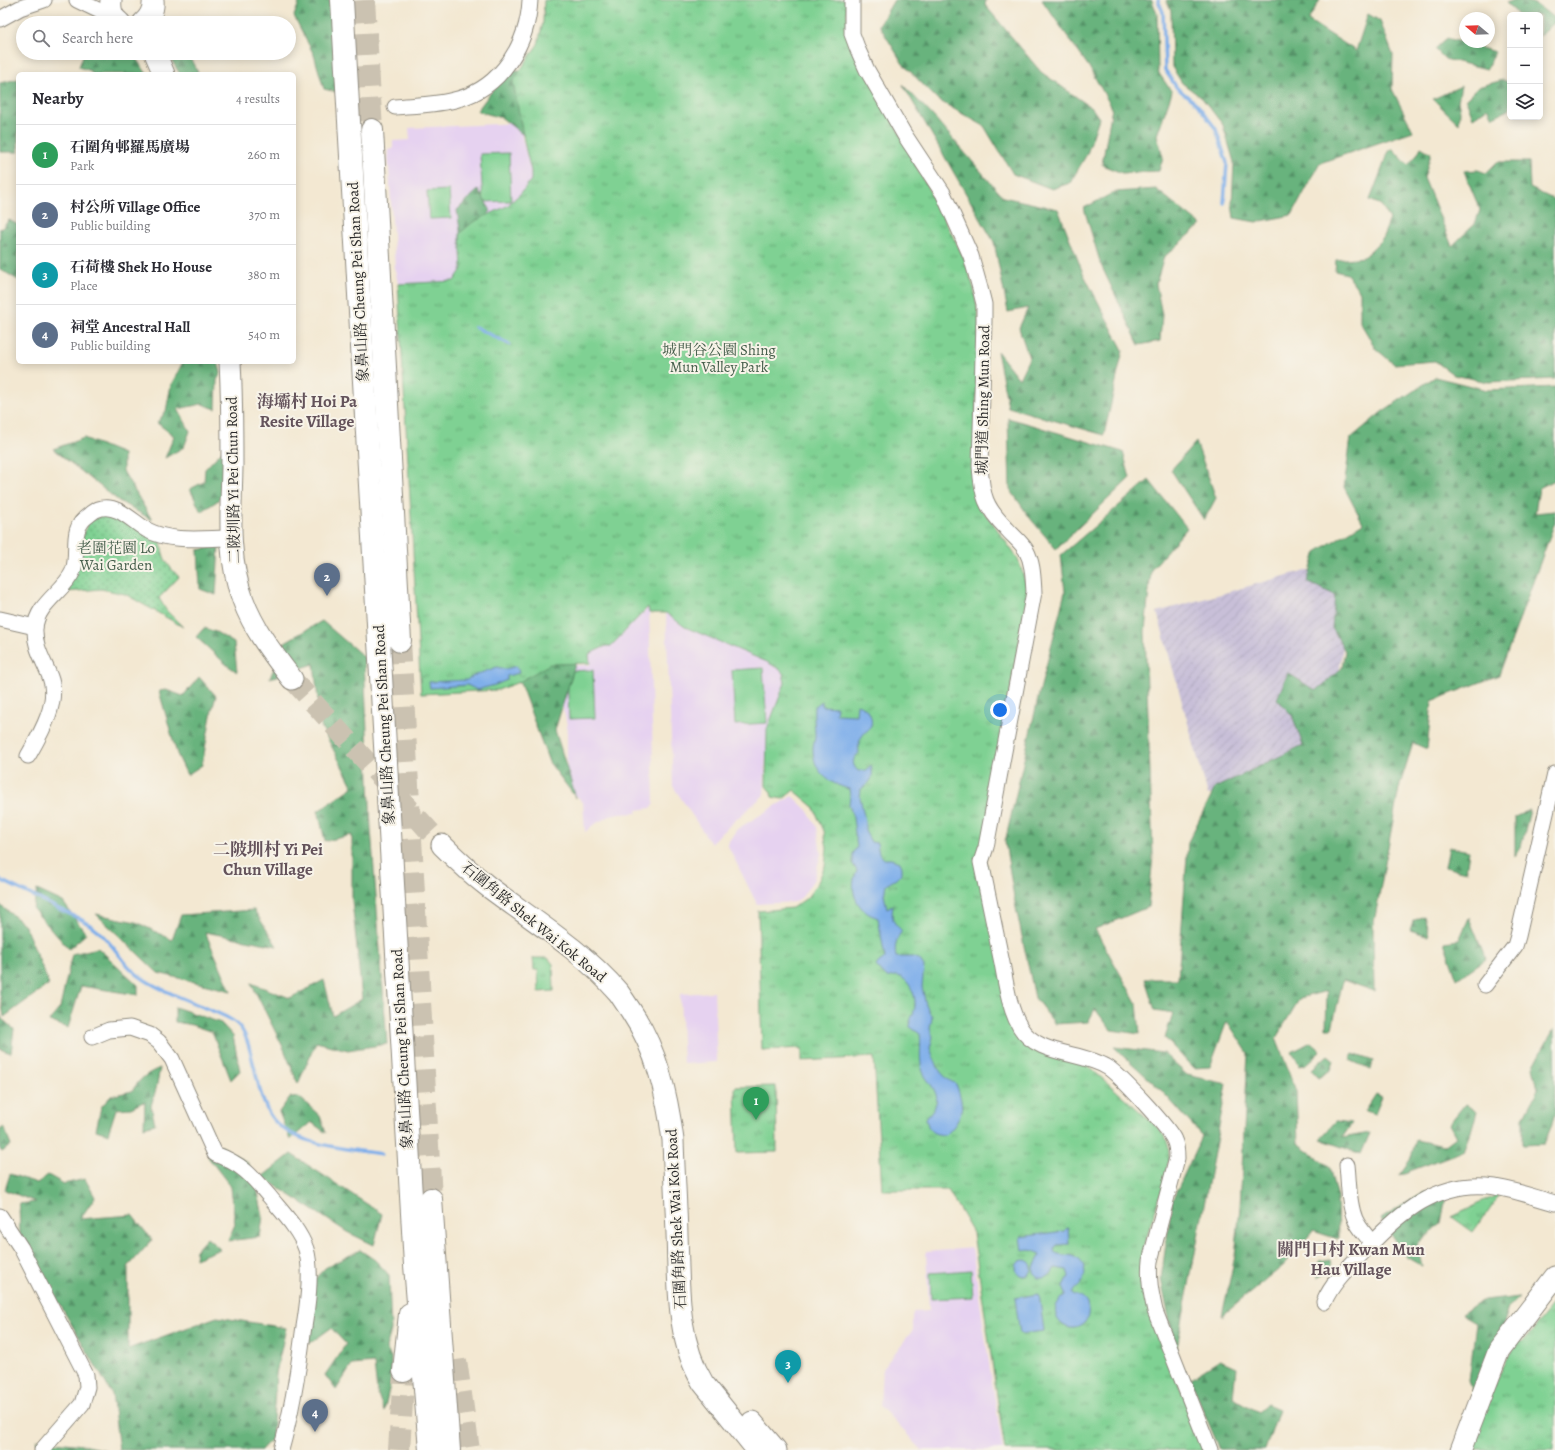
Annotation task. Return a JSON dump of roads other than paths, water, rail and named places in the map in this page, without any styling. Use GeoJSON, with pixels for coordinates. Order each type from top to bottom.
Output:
{"type":"FeatureCollection","features":[{"type":"Feature","properties":{"kind":"highway","name":"象鼻山路 Cheung Pei Shan Road"},"geometry":{"type":"LineString","coordinates":[[342,0],[415,1265],[430,1450]]}},
{"type":"Feature","properties":{"kind":"highway","name":"象鼻山路 Cheung Pei Shan Road"},"geometry":{"type":"LineString","coordinates":[[372,130],[400,641]]}},
{"type":"Feature","properties":{"kind":"highway"},"geometry":{"type":"LineString","coordinates":[[431,1199],[449,1450]]}},
{"type":"Feature","properties":{"kind":"highway"},"geometry":{"type":"LineString","coordinates":[[404,1370],[415,1265]]}},
{"type":"Feature","properties":{"kind":"highway"},"geometry":{"type":"LineString","coordinates":[[436,1265],[456,1360]]}},
{"type":"Feature","properties":{"kind":"street"},"geometry":{"type":"LineString","coordinates":[[0,19],[20,8],[44,0]]}},
{"type":"Feature","properties":{"kind":"street"},"geometry":{"type":"LineString","coordinates":[[76,0],[109,16]]}},
{"type":"Feature","properties":{"kind":"street"},"geometry":{"type":"LineString","coordinates":[[111,0],[111,10],[114,16]]}},
{"type":"Feature","properties":{"kind":"street"},"geometry":{"type":"LineString","coordinates":[[395,107],[445,102],[459,99],[473,94],[487,86],[498,76],[517,50],[528,22],[530,0]]}},
{"type":"Feature","properties":{"kind":"street","name":"城門道 Shing Mun Road"},"geometry":{"type":"LineString","coordinates":[[852,0],[852,34],[867,70],[900,128],[943,193],[971,256],[984,304],[980,466],[982,490],[989,508],[996,518],[1025,549],[1033,566],[1034,592],[986,846],[981,862],[1009,999],[1020,1027],[1029,1038],[1045,1046],[1107,1066],[1116,1073],[1152,1112],[1174,1140],[1177,1158],[1150,1261],[1150,1291],[1155,1311],[1210,1450]]}},
{"type":"Feature","properties":{"kind":"street","name":"二陂圳路 Yi Pei Chun Road"},"geometry":{"type":"LineString","coordinates":[[230,364],[233,415],[231,538],[235,571],[240,593],[249,614],[268,649],[292,679]]}},
{"type":"Feature","properties":{"kind":"street"},"geometry":{"type":"LineString","coordinates":[[28,756],[46,720],[52,699],[53,688],[36,642],[35,628],[38,617],[45,605],[67,580],[72,571],[75,561],[76,530],[83,519],[100,508],[109,508],[118,511],[146,529],[165,536],[231,538]]}},
{"type":"Feature","properties":{"kind":"street"},"geometry":{"type":"LineString","coordinates":[[0,619],[35,628]]}},
{"type":"Feature","properties":{"kind":"street"},"geometry":{"type":"LineString","coordinates":[[1485,985],[1515,946],[1555,774]]}},
{"type":"Feature","properties":{"kind":"street","name":"石圍角路 Shek Wai Kok Road"},"geometry":{"type":"LineString","coordinates":[[442,845],[488,886],[597,970],[620,994],[639,1024],[658,1065],[670,1114],[673,1140],[680,1295],[683,1327],[687,1346],[695,1371],[703,1383],[757,1450]]}},
{"type":"Feature","properties":{"kind":"street"},"geometry":{"type":"LineString","coordinates":[[92,1037],[109,1030],[130,1028],[150,1036],[159,1042],[172,1059],[215,1154],[238,1164],[250,1175],[298,1232],[303,1242],[308,1256],[306,1313],[295,1391],[281,1450]]}},
{"type":"Feature","properties":{"kind":"street"},"geometry":{"type":"LineString","coordinates":[[1347,1165],[1349,1193],[1353,1212],[1356,1220],[1372,1242]]}},
{"type":"Feature","properties":{"kind":"street"},"geometry":{"type":"LineString","coordinates":[[1324,1302],[1330,1289],[1372,1242],[1413,1206],[1444,1191],[1458,1187],[1486,1186],[1555,1203]]}},
{"type":"Feature","properties":{"kind":"street"},"geometry":{"type":"LineString","coordinates":[[0,1216],[21,1248],[86,1375],[88,1387],[83,1402],[67,1423],[42,1450]]}},
{"type":"Feature","properties":{"kind":"street"},"geometry":{"type":"LineString","coordinates":[[1461,1450],[1499,1350],[1555,1277]]}},
{"type":"Feature","properties":{"kind":"street","name":"石圍角路 Shek Wai Kok Road"},"geometry":{"type":"LineString","coordinates":[[683,1327],[698,1343],[714,1375],[776,1450]]}},
{"type":"Feature","properties":{"kind":"water"},"geometry":{"type":"Polygon","coordinates":[[[517,666],[519,673],[507,676],[507,680],[495,685],[477,690],[467,685],[430,688],[429,682],[467,680],[475,675],[497,667],[505,669],[517,666]]]}},
{"type":"Feature","properties":{"kind":"water"},"geometry":{"type":"Polygon","coordinates":[[[822,701],[822,706],[837,707],[836,714],[856,715],[857,704],[864,707],[871,716],[870,728],[861,739],[859,753],[855,757],[853,764],[858,771],[867,770],[871,765],[872,770],[872,777],[868,784],[861,789],[860,797],[865,821],[865,831],[871,842],[877,843],[879,854],[884,859],[891,859],[900,862],[902,867],[902,873],[886,885],[884,895],[887,908],[893,905],[893,920],[902,931],[896,943],[896,957],[913,957],[920,960],[924,966],[922,987],[926,1005],[932,1018],[930,1028],[933,1037],[930,1048],[939,1069],[950,1081],[956,1084],[961,1099],[962,1105],[959,1117],[952,1129],[946,1135],[934,1133],[928,1126],[926,1118],[935,1105],[936,1097],[935,1092],[924,1074],[922,1067],[920,1058],[920,1034],[909,1026],[915,1008],[914,994],[904,979],[896,976],[887,978],[876,966],[885,958],[878,918],[869,914],[862,908],[854,893],[853,887],[857,871],[853,864],[853,854],[857,847],[853,818],[849,804],[849,789],[828,780],[816,764],[813,748],[815,736],[814,707],[822,701]]]}},
{"type":"Feature","properties":{"kind":"water"},"geometry":{"type":"Polygon","coordinates":[[[1068,1227],[1069,1244],[1057,1245],[1054,1249],[1055,1253],[1073,1256],[1080,1260],[1084,1267],[1085,1275],[1082,1282],[1075,1288],[1072,1294],[1084,1300],[1088,1307],[1088,1317],[1085,1322],[1078,1327],[1071,1328],[1060,1322],[1056,1316],[1058,1302],[1065,1296],[1064,1286],[1069,1276],[1067,1270],[1055,1268],[1048,1276],[1038,1278],[1034,1273],[1034,1267],[1040,1256],[1034,1251],[1022,1251],[1020,1237],[1064,1231],[1068,1227]]]}},
{"type":"Feature","properties":{"kind":"water"},"geometry":{"type":"Polygon","coordinates":[[[1021,1260],[1027,1260],[1032,1265],[1030,1274],[1027,1276],[1021,1276],[1016,1271],[1016,1265],[1021,1260]]]}},
{"type":"Feature","properties":{"kind":"water"},"geometry":{"type":"Polygon","coordinates":[[[1039,1294],[1044,1331],[1020,1334],[1015,1298],[1039,1294]]]}},
{"type":"Feature","properties":{"kind":"waterway"},"geometry":{"type":"LineString","coordinates":[[1158,0],[1163,12],[1165,70],[1177,88],[1197,104],[1216,129],[1227,163],[1224,203]]}},
{"type":"Feature","properties":{"kind":"waterway"},"geometry":{"type":"LineString","coordinates":[[475,327],[509,344]]}},
{"type":"Feature","properties":{"kind":"waterway"},"geometry":{"type":"LineString","coordinates":[[0,880],[74,916],[89,925],[99,932],[132,970],[145,980],[167,992],[222,1014],[237,1024],[244,1033],[248,1044],[264,1103],[270,1115],[279,1125],[290,1133],[320,1144],[381,1154]]}},
{"type":"Feature","properties":{"kind":"tunnel"},"geometry":{"type":"LineString","coordinates":[[364,0],[372,130]]}},
{"type":"Feature","properties":{"kind":"tunnel"},"geometry":{"type":"LineString","coordinates":[[400,641],[431,1199]]}},
{"type":"Feature","properties":{"kind":"tunnel"},"geometry":{"type":"LineString","coordinates":[[292,679],[442,845]]}},
{"type":"Feature","properties":{"kind":"tunnel"},"geometry":{"type":"LineString","coordinates":[[456,1360],[469,1450]]}},
{"type":"Feature","properties":{"kind":"tunnel"},"geometry":{"type":"LineString","coordinates":[[399,1450],[404,1371]]}},
{"type":"Feature","properties":{"kind":"place","name":"村公所 Village Office"},"geometry":{"type":"Point","coordinates":[327,596]}},
{"type":"Feature","properties":{"kind":"place","name":"石圍角邨羅馬廣場"},"geometry":{"type":"Point","coordinates":[756,1120]}},
{"type":"Feature","properties":{"kind":"place","name":"石荷樓 Shek Ho House"},"geometry":{"type":"Point","coordinates":[788,1383]}},
{"type":"Feature","properties":{"kind":"place","name":"祠堂 Ancestral Hall"},"geometry":{"type":"Point","coordinates":[315,1432]}},
{"type":"Feature","properties":{"kind":"district","name":"海壩村 Hoi Pa Resite Village"},"geometry":{"type":"Point","coordinates":[307,411]}},
{"type":"Feature","properties":{"kind":"district","name":"二陂圳村 Yi Pei Chun Village"},"geometry":{"type":"Point","coordinates":[268,859]}},
{"type":"Feature","properties":{"kind":"district","name":"關門口村 Kwan Mun Hau Village"},"geometry":{"type":"Point","coordinates":[1351,1259]}},
{"type":"Feature","properties":{"kind":"park label","name":"城門谷公園 Shing Mun Valley Park"},"geometry":{"type":"Point","coordinates":[719,358]}},
{"type":"Feature","properties":{"kind":"park label","name":"老圍花園 Lo Wai Garden"},"geometry":{"type":"Point","coordinates":[116,556]}}]}
